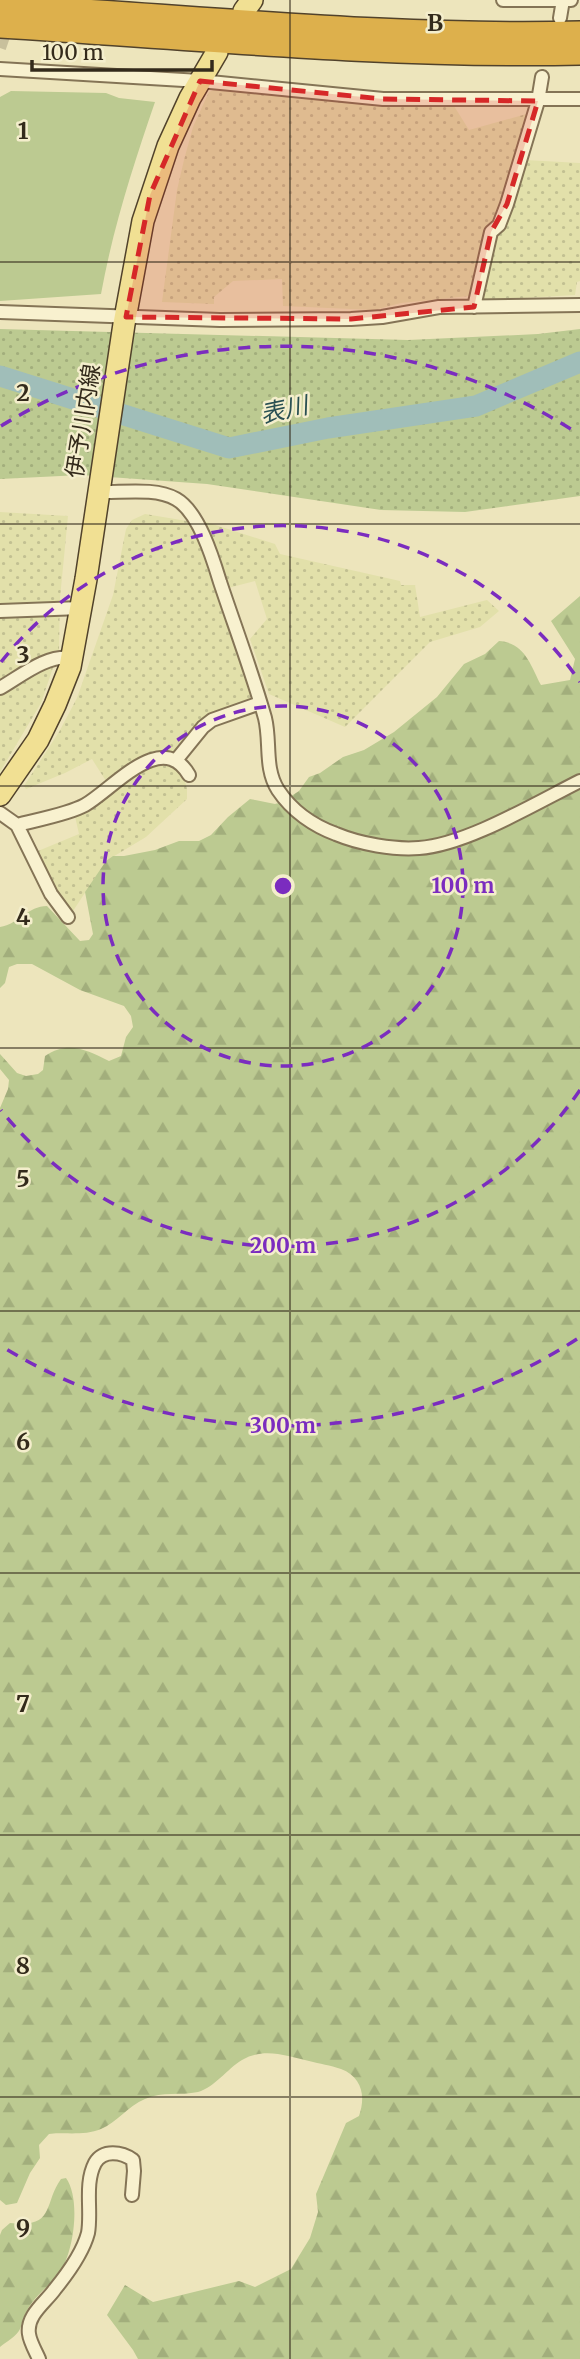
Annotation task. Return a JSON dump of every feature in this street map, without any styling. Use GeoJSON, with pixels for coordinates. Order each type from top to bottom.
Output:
{"type":"FeatureCollection","features":[{"type":"Feature","properties":{"kind":"highway"},"geometry":{"type":"LineString","coordinates":[[0,6],[370,30],[580,33]]}},
{"type":"Feature","properties":{"kind":"highway"},"geometry":{"type":"LineString","coordinates":[[0,26],[370,51],[516,55],[580,53]]}},
{"type":"Feature","properties":{"kind":"main road","name":"伊予川内線"},"geometry":{"type":"LineString","coordinates":[[0,795],[38,740],[55,705],[72,658],[125,320],[150,195],[190,98],[218,52]]}},
{"type":"Feature","properties":{"kind":"street"},"geometry":{"type":"LineString","coordinates":[[503,0],[566,0],[560,18]]}},
{"type":"Feature","properties":{"kind":"street"},"geometry":{"type":"LineString","coordinates":[[0,69],[200,81],[383,99],[580,99]]}},
{"type":"Feature","properties":{"kind":"street"},"geometry":{"type":"LineString","coordinates":[[474,307],[491,232],[499,225],[507,204],[538,101],[542,77]]}},
{"type":"Feature","properties":{"kind":"street"},"geometry":{"type":"LineString","coordinates":[[0,312],[125,320],[351,319],[382,317],[439,307],[580,305]]}},
{"type":"Feature","properties":{"kind":"street"},"geometry":{"type":"LineString","coordinates":[[99,488],[160,494],[179,500],[185,507],[210,552],[266,720],[270,767],[278,789],[297,811],[320,828],[350,840],[418,848],[433,846],[469,835],[580,781]]}},
{"type":"Feature","properties":{"kind":"street"},"geometry":{"type":"LineString","coordinates":[[0,611],[81,608]]}},
{"type":"Feature","properties":{"kind":"street"},"geometry":{"type":"LineString","coordinates":[[0,688],[41,664],[62,656],[72,658]]}},
{"type":"Feature","properties":{"kind":"street"},"geometry":{"type":"LineString","coordinates":[[177,759],[212,720],[260,703]]}},
{"type":"Feature","properties":{"kind":"street"},"geometry":{"type":"LineString","coordinates":[[17,825],[83,806],[129,770],[156,759],[177,759],[189,775]]}},
{"type":"Feature","properties":{"kind":"street"},"geometry":{"type":"LineString","coordinates":[[0,813],[17,825],[51,894],[68,917]]}},
{"type":"Feature","properties":{"kind":"street"},"geometry":{"type":"LineString","coordinates":[[39,2359],[29,2334],[30,2323],[82,2247],[88,2232],[90,2182],[96,2162],[104,2155],[117,2153],[133,2160],[132,2196]]}},
{"type":"Feature","properties":{"kind":"highlighted area"},"geometry":{"type":"Polygon","coordinates":[[[200,81],[383,99],[538,101],[507,204],[491,232],[474,307],[351,319],[126,317],[150,195],[200,81]]]}},
{"type":"Feature","properties":{"kind":"shaded area"},"geometry":{"type":"Polygon","coordinates":[[[216,89],[362,104],[454,106],[469,130],[530,113],[469,296],[401,303],[374,310],[283,306],[282,279],[233,281],[214,297],[214,304],[162,302],[177,190],[184,160],[193,127],[209,92],[216,89]]]}},
{"type":"Feature","properties":{"kind":"shaded area"},"geometry":{"type":"Polygon","coordinates":[[[525,160],[580,163],[580,281],[577,282],[575,295],[483,300],[480,297],[492,239],[525,160]]]}},
{"type":"Feature","properties":{"kind":"shaded area"},"geometry":{"type":"Polygon","coordinates":[[[0,512],[68,516],[60,598],[59,650],[41,703],[0,772],[0,512]]]}},
{"type":"Feature","properties":{"kind":"shaded area"},"geometry":{"type":"Polygon","coordinates":[[[145,514],[187,521],[194,531],[208,559],[251,699],[201,719],[175,751],[153,755],[106,781],[92,759],[26,789],[24,786],[59,732],[77,698],[113,595],[126,529],[132,520],[145,514]]]}},
{"type":"Feature","properties":{"kind":"shaded area"},"geometry":{"type":"Polygon","coordinates":[[[200,520],[275,544],[280,554],[400,581],[401,585],[415,585],[420,617],[487,600],[499,611],[480,627],[430,642],[345,727],[269,694],[250,639],[267,619],[255,581],[228,588],[200,520]]]}},
{"type":"Feature","properties":{"kind":"shaded area"},"geometry":{"type":"Polygon","coordinates":[[[155,763],[173,763],[184,777],[187,799],[146,837],[106,861],[73,911],[55,891],[38,851],[79,834],[74,812],[135,772],[155,763]]]}},
{"type":"Feature","properties":{"kind":"green space"},"geometry":{"type":"Polygon","coordinates":[[[11,91],[106,93],[119,98],[155,102],[124,197],[101,294],[0,301],[0,97],[11,91]]]}},
{"type":"Feature","properties":{"kind":"green space"},"geometry":{"type":"Polygon","coordinates":[[[0,329],[408,340],[538,334],[580,329],[580,496],[465,512],[381,510],[207,484],[81,475],[0,479],[0,329]]]}},
{"type":"Feature","properties":{"kind":"green space"},"geometry":{"type":"Polygon","coordinates":[[[580,596],[580,2359],[138,2359],[107,2315],[125,2285],[153,2302],[239,2281],[255,2287],[291,2269],[310,2238],[318,2212],[316,2194],[346,2123],[359,2116],[362,2094],[354,2077],[341,2069],[276,2054],[250,2056],[198,2092],[158,2095],[145,2099],[95,2131],[49,2134],[39,2145],[40,2158],[17,2203],[6,2205],[0,2200],[0,1108],[9,1080],[0,1069],[0,1054],[17,1073],[26,1076],[38,1074],[43,1070],[45,1056],[62,1048],[85,1050],[109,1061],[121,1056],[126,1037],[133,1027],[131,1016],[124,1006],[80,990],[32,964],[9,967],[5,983],[0,988],[0,927],[34,909],[47,906],[80,941],[89,940],[93,934],[85,892],[106,861],[113,856],[155,850],[179,841],[199,841],[211,835],[250,799],[275,804],[282,802],[299,791],[309,777],[394,732],[437,697],[464,664],[485,654],[499,641],[521,650],[541,685],[570,680],[575,659],[551,621],[580,596]]]}},
{"type":"Feature","properties":{"kind":"green space"},"geometry":{"type":"Polygon","coordinates":[[[66,2178],[71,2187],[74,2225],[65,2263],[29,2307],[19,2332],[0,2347],[0,2235],[10,2223],[25,2224],[42,2218],[61,2179],[66,2178]]]}},
{"type":"Feature","properties":{"kind":"waterway","name":"表川"},"geometry":{"type":"LineString","coordinates":[[0,376],[229,448],[328,428],[476,406],[580,362]]}},
{"type":"Feature","properties":{"kind":"tunnel"},"geometry":{"type":"LineString","coordinates":[[0,48],[9,22]]}}]}
